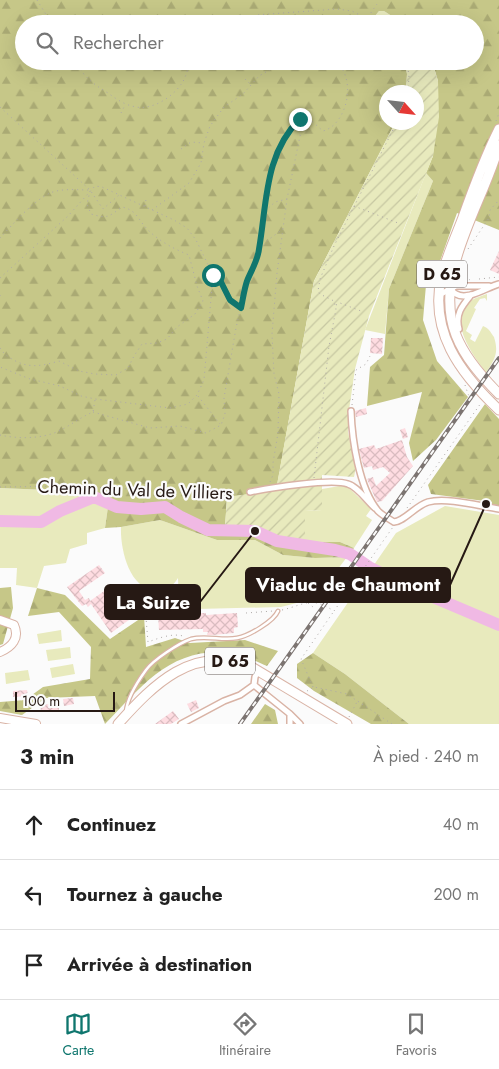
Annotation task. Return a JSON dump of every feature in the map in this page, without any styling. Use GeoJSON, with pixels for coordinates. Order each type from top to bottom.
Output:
{"type":"FeatureCollection","features":[{"type":"Feature","properties":{"kind":"main road","name":"D 65"},"geometry":{"type":"LineString","coordinates":[[499,129],[484,162],[441,280],[440,295],[441,323],[452,353],[466,376],[499,410]]}},
{"type":"Feature","properties":{"kind":"main road","name":"D 65"},"geometry":{"type":"LineString","coordinates":[[499,145],[455,262],[456,274],[450,289],[456,335],[478,371],[499,394]]}},
{"type":"Feature","properties":{"kind":"main road"},"geometry":{"type":"LineString","coordinates":[[0,620],[14,625],[16,635],[15,641],[11,646],[0,652]]}},
{"type":"Feature","properties":{"kind":"main road","name":"D 65"},"geometry":{"type":"LineString","coordinates":[[118,724],[143,696],[162,681],[178,670],[209,661],[227,661],[258,670],[348,721]]}},
{"type":"Feature","properties":{"kind":"main road"},"geometry":{"type":"LineString","coordinates":[[0,718],[36,724]]}},
{"type":"Feature","properties":{"kind":"street"},"geometry":{"type":"LineString","coordinates":[[456,274],[462,285]]}},
{"type":"Feature","properties":{"kind":"street"},"geometry":{"type":"LineString","coordinates":[[441,280],[457,295],[472,294],[499,284]]}},
{"type":"Feature","properties":{"kind":"street"},"geometry":{"type":"LineString","coordinates":[[440,295],[462,285],[490,286]]}},
{"type":"Feature","properties":{"kind":"street"},"geometry":{"type":"LineString","coordinates":[[463,349],[458,325],[458,314],[461,307],[472,294]]}},
{"type":"Feature","properties":{"kind":"street"},"geometry":{"type":"LineString","coordinates":[[351,411],[352,430],[358,463],[369,495],[379,511]]}},
{"type":"Feature","properties":{"kind":"street","name":"Chemin du Val de Villiers"},"geometry":{"type":"LineString","coordinates":[[250,492],[337,482],[348,484],[355,487],[379,511],[396,522]]}},
{"type":"Feature","properties":{"kind":"street"},"geometry":{"type":"LineString","coordinates":[[396,522],[427,502],[448,501],[499,509]]}},
{"type":"Feature","properties":{"kind":"street"},"geometry":{"type":"LineString","coordinates":[[181,724],[224,700],[240,695],[254,685],[258,670]]}},
{"type":"Feature","properties":{"kind":"street"},"geometry":{"type":"LineString","coordinates":[[254,685],[300,724]]}},
{"type":"Feature","properties":{"kind":"street"},"geometry":{"type":"LineString","coordinates":[[290,714],[290,724]]}},
{"type":"Feature","properties":{"kind":"lane"},"geometry":{"type":"LineString","coordinates":[[126,716],[130,699],[147,669],[180,644],[191,639],[238,638],[276,617],[278,611]]}},
{"type":"Feature","properties":{"kind":"path"},"geometry":{"type":"LineString","coordinates":[[37,0],[46,15]]}},
{"type":"Feature","properties":{"kind":"path"},"geometry":{"type":"LineString","coordinates":[[370,15],[377,4]]}},
{"type":"Feature","properties":{"kind":"path"},"geometry":{"type":"LineString","coordinates":[[256,15],[337,9],[352,11],[361,15]]}},
{"type":"Feature","properties":{"kind":"path"},"geometry":{"type":"LineString","coordinates":[[81,70],[85,77],[101,89],[132,107],[158,104],[174,93],[183,82],[187,70]]}},
{"type":"Feature","properties":{"kind":"path"},"geometry":{"type":"LineString","coordinates":[[152,210],[189,183],[201,164],[204,143],[210,126],[224,107],[243,94],[259,76],[270,70]]}},
{"type":"Feature","properties":{"kind":"path"},"geometry":{"type":"LineString","coordinates":[[304,117],[306,116],[323,131],[338,123],[343,114],[347,93],[347,76],[342,70]]}},
{"type":"Feature","properties":{"kind":"path"},"geometry":{"type":"LineString","coordinates":[[408,70],[408,85]]}},
{"type":"Feature","properties":{"kind":"path"},"geometry":{"type":"LineString","coordinates":[[244,79],[251,85]]}},
{"type":"Feature","properties":{"kind":"path"},"geometry":{"type":"LineString","coordinates":[[121,113],[126,104]]}},
{"type":"Feature","properties":{"kind":"path"},"geometry":{"type":"LineString","coordinates":[[0,107],[90,190],[103,209],[120,195]]}},
{"type":"Feature","properties":{"kind":"path"},"geometry":{"type":"LineString","coordinates":[[273,475],[278,433],[279,394],[274,374],[272,334],[277,273],[287,200],[304,117]]}},
{"type":"Feature","properties":{"kind":"path"},"geometry":{"type":"LineString","coordinates":[[0,435],[31,437],[57,432],[93,412],[150,428],[180,426],[206,433],[221,425],[225,414],[224,398],[236,328],[246,284],[259,251],[266,185],[274,160],[293,126],[304,117]]}},
{"type":"Feature","properties":{"kind":"path"},"geometry":{"type":"LineString","coordinates":[[314,484],[327,363],[336,309],[334,301],[320,294],[318,285],[334,246],[393,130]]}},
{"type":"Feature","properties":{"kind":"path"},"geometry":{"type":"LineString","coordinates":[[181,149],[191,142],[204,143]]}},
{"type":"Feature","properties":{"kind":"path"},"geometry":{"type":"LineString","coordinates":[[0,278],[68,216],[95,186],[120,195],[187,228],[196,240],[213,275],[221,282],[230,300],[241,308]]}},
{"type":"Feature","properties":{"kind":"path"},"geometry":{"type":"LineString","coordinates":[[0,238],[37,203],[51,193],[64,190],[90,190]]}},
{"type":"Feature","properties":{"kind":"path"},"geometry":{"type":"LineString","coordinates":[[0,348],[2,352],[19,364],[36,367],[59,361],[79,371],[116,375],[128,368],[142,344],[157,343],[167,339],[177,327],[195,314],[203,301],[189,255],[175,249],[148,230],[131,209],[122,207],[104,217],[91,214],[87,204],[90,190]]}},
{"type":"Feature","properties":{"kind":"path"},"geometry":{"type":"LineString","coordinates":[[145,207],[146,199]]}},
{"type":"Feature","properties":{"kind":"path"},"geometry":{"type":"LineString","coordinates":[[263,213],[275,202],[287,200]]}},
{"type":"Feature","properties":{"kind":"path"},"geometry":{"type":"LineString","coordinates":[[455,262],[465,254],[488,218],[490,210],[499,200]]}},
{"type":"Feature","properties":{"kind":"path"},"geometry":{"type":"LineString","coordinates":[[354,206],[398,223]]}},
{"type":"Feature","properties":{"kind":"path"},"geometry":{"type":"LineString","coordinates":[[259,251],[268,240],[284,229]]}},
{"type":"Feature","properties":{"kind":"path"},"geometry":{"type":"LineString","coordinates":[[456,274],[472,280]]}},
{"type":"Feature","properties":{"kind":"path"},"geometry":{"type":"LineString","coordinates":[[0,367],[30,379],[60,386],[81,396],[96,399],[170,408],[188,404],[197,395],[205,375],[213,275]]}},
{"type":"Feature","properties":{"kind":"path"},"geometry":{"type":"LineString","coordinates":[[478,280],[499,277]]}},
{"type":"Feature","properties":{"kind":"path"},"geometry":{"type":"LineString","coordinates":[[336,305],[340,303],[361,311]]}},
{"type":"Feature","properties":{"kind":"path"},"geometry":{"type":"LineString","coordinates":[[351,411],[356,370],[366,364],[370,356]]}},
{"type":"Feature","properties":{"kind":"path"},"geometry":{"type":"LineString","coordinates":[[465,382],[465,387],[472,400]]}},
{"type":"Feature","properties":{"kind":"path"},"geometry":{"type":"LineString","coordinates":[[197,395],[221,425]]}},
{"type":"Feature","properties":{"kind":"path"},"geometry":{"type":"LineString","coordinates":[[314,687],[301,659],[485,397]]}},
{"type":"Feature","properties":{"kind":"path"},"geometry":{"type":"LineString","coordinates":[[93,412],[96,399]]}},
{"type":"Feature","properties":{"kind":"path","name":"Chemin du Val de Villiers"},"geometry":{"type":"LineString","coordinates":[[0,487],[71,486],[152,490],[215,496],[250,492]]}},
{"type":"Feature","properties":{"kind":"path"},"geometry":{"type":"LineString","coordinates":[[246,613],[278,611],[308,603],[321,603],[334,612]]}},
{"type":"Feature","properties":{"kind":"path"},"geometry":{"type":"LineString","coordinates":[[308,603],[313,607]]}},
{"type":"Feature","properties":{"kind":"path"},"geometry":{"type":"LineString","coordinates":[[145,606],[148,642],[178,635],[191,639]]}},
{"type":"Feature","properties":{"kind":"path"},"geometry":{"type":"LineString","coordinates":[[306,691],[314,687],[347,694],[392,724]]}},
{"type":"Feature","properties":{"kind":"path"},"geometry":{"type":"LineString","coordinates":[[348,721],[358,700]]}},
{"type":"Feature","properties":{"kind":"green space"},"geometry":{"type":"Polygon","coordinates":[[[0,0],[499,0],[499,230],[457,213],[433,281],[426,285],[423,320],[437,361],[468,397],[436,440],[413,461],[409,443],[422,392],[367,406],[370,367],[384,355],[389,289],[433,181],[426,173],[433,156],[438,81],[435,70],[484,70],[484,15],[390,15],[384,11],[379,11],[376,15],[15,15],[15,70],[406,70],[406,85],[379,85],[379,130],[391,130],[314,281],[276,491],[227,497],[225,528],[255,529],[278,538],[305,542],[340,542],[354,548],[347,557],[315,558],[283,555],[255,540],[217,540],[160,520],[105,528],[108,507],[94,492],[0,488],[0,0]]]}},
{"type":"Feature","properties":{"kind":"green space"},"geometry":{"type":"Polygon","coordinates":[[[379,11],[384,11],[390,15],[376,15],[379,11]]]}},
{"type":"Feature","properties":{"kind":"green space"},"geometry":{"type":"Polygon","coordinates":[[[406,70],[435,70],[438,81],[439,117],[433,156],[369,316],[355,369],[348,432],[356,467],[354,477],[322,475],[322,510],[305,511],[305,542],[278,538],[255,529],[225,528],[227,497],[276,490],[314,281],[391,130],[424,130],[424,85],[406,85],[406,70]]]}},
{"type":"Feature","properties":{"kind":"green space"},"geometry":{"type":"Polygon","coordinates":[[[426,173],[433,181],[389,289],[385,334],[365,330],[426,173]]]}},
{"type":"Feature","properties":{"kind":"green space"},"geometry":{"type":"Polygon","coordinates":[[[487,294],[487,301],[485,298],[480,299],[474,308],[476,309],[466,331],[472,335],[470,339],[475,342],[483,326],[494,337],[495,356],[486,373],[464,337],[461,317],[464,308],[472,300],[487,294]]]}},
{"type":"Feature","properties":{"kind":"green space"},"geometry":{"type":"Polygon","coordinates":[[[485,404],[499,419],[499,507],[491,506],[492,502],[431,494],[428,485],[485,404]]]}},
{"type":"Feature","properties":{"kind":"green space"},"geometry":{"type":"Polygon","coordinates":[[[340,486],[348,487],[371,509],[366,516],[372,520],[354,548],[340,542],[305,542],[305,511],[322,510],[322,489],[340,486]]]}},
{"type":"Feature","properties":{"kind":"green space"},"geometry":{"type":"Polygon","coordinates":[[[0,488],[94,492],[108,507],[105,528],[87,533],[87,544],[70,549],[66,563],[44,566],[37,588],[16,585],[17,568],[0,568],[0,488]]]}},
{"type":"Feature","properties":{"kind":"green space"},"geometry":{"type":"Polygon","coordinates":[[[445,506],[499,515],[499,724],[409,724],[345,674],[313,653],[396,533],[445,506]]]}},
{"type":"Feature","properties":{"kind":"green space"},"geometry":{"type":"Polygon","coordinates":[[[160,520],[217,540],[255,540],[283,555],[315,558],[347,557],[316,598],[281,607],[197,609],[179,606],[178,578],[167,589],[155,590],[146,588],[133,575],[124,556],[121,527],[160,520]]]}},
{"type":"Feature","properties":{"kind":"green space"},"geometry":{"type":"Polygon","coordinates":[[[11,587],[13,608],[3,644],[0,645],[0,588],[11,587]]]}},
{"type":"Feature","properties":{"kind":"green space"},"geometry":{"type":"Polygon","coordinates":[[[37,588],[65,595],[110,639],[144,616],[146,647],[175,638],[190,643],[245,640],[278,651],[267,666],[235,653],[213,652],[194,655],[176,661],[161,670],[147,682],[105,724],[95,696],[46,698],[22,715],[0,711],[0,702],[25,700],[43,687],[90,679],[91,647],[59,612],[28,616],[37,588]]]}},
{"type":"Feature","properties":{"kind":"green space"},"geometry":{"type":"Polygon","coordinates":[[[61,630],[62,641],[39,644],[37,634],[61,630]]]}},
{"type":"Feature","properties":{"kind":"green space"},"geometry":{"type":"Polygon","coordinates":[[[70,647],[71,658],[48,661],[46,650],[70,647]]]}},
{"type":"Feature","properties":{"kind":"green space"},"geometry":{"type":"Polygon","coordinates":[[[313,653],[345,674],[409,724],[371,724],[314,691],[297,678],[297,664],[313,653]]]}},
{"type":"Feature","properties":{"kind":"green space"},"geometry":{"type":"Polygon","coordinates":[[[73,664],[75,674],[52,678],[50,668],[73,664]]]}},
{"type":"Feature","properties":{"kind":"green space"},"geometry":{"type":"Polygon","coordinates":[[[28,670],[30,680],[6,684],[5,673],[28,670]]]}},
{"type":"Feature","properties":{"kind":"green space"},"geometry":{"type":"Polygon","coordinates":[[[265,704],[275,710],[278,724],[251,724],[265,704]]]}},
{"type":"Feature","properties":{"kind":"building"},"geometry":{"type":"Polygon","coordinates":[[[499,251],[499,274],[490,270],[499,251]]]}},
{"type":"Feature","properties":{"kind":"building"},"geometry":{"type":"Polygon","coordinates":[[[371,338],[383,338],[382,354],[370,353],[371,338]]]}},
{"type":"Feature","properties":{"kind":"building"},"geometry":{"type":"Polygon","coordinates":[[[366,408],[367,414],[356,417],[355,411],[366,408]]]}},
{"type":"Feature","properties":{"kind":"building"},"geometry":{"type":"Polygon","coordinates":[[[405,428],[408,437],[403,439],[400,430],[405,428]]]}},
{"type":"Feature","properties":{"kind":"building"},"geometry":{"type":"Polygon","coordinates":[[[402,440],[407,457],[413,466],[382,501],[377,502],[367,479],[373,477],[376,486],[390,473],[383,467],[373,470],[372,466],[364,468],[359,449],[374,445],[376,449],[402,440]]]}},
{"type":"Feature","properties":{"kind":"building"},"geometry":{"type":"Polygon","coordinates":[[[99,565],[105,573],[79,591],[85,600],[89,598],[90,601],[114,584],[137,614],[111,633],[91,604],[88,607],[86,604],[82,606],[67,587],[99,565]]]}},
{"type":"Feature","properties":{"kind":"building"},"geometry":{"type":"Polygon","coordinates":[[[206,613],[206,615],[237,613],[238,627],[234,628],[234,633],[213,635],[207,635],[208,632],[203,632],[203,629],[159,630],[158,615],[206,613]]]}},
{"type":"Feature","properties":{"kind":"building"},"geometry":{"type":"Polygon","coordinates":[[[27,690],[28,696],[13,697],[13,691],[27,690]]]}},
{"type":"Feature","properties":{"kind":"building"},"geometry":{"type":"Polygon","coordinates":[[[73,698],[74,704],[64,706],[63,699],[73,698]]]}},
{"type":"Feature","properties":{"kind":"building"},"geometry":{"type":"Polygon","coordinates":[[[196,700],[199,708],[191,712],[187,704],[196,700]]]}},
{"type":"Feature","properties":{"kind":"building"},"geometry":{"type":"Polygon","coordinates":[[[59,703],[59,710],[41,711],[40,705],[59,703]]]}},
{"type":"Feature","properties":{"kind":"building"},"geometry":{"type":"Polygon","coordinates":[[[173,711],[179,719],[171,724],[155,724],[173,711]]]}},
{"type":"Feature","properties":{"kind":"waterway"},"geometry":{"type":"LineString","coordinates":[[0,521],[41,522],[60,511],[94,497],[117,507],[141,509],[165,507],[208,530],[255,531],[277,541],[350,554],[369,567],[407,586],[499,625]]}},
{"type":"Feature","properties":{"kind":"railway"},"geometry":{"type":"LineString","coordinates":[[240,724],[499,358]]}},
{"type":"Feature","properties":{"kind":"place","name":"Viaduc de Chaumont"},"geometry":{"type":"Point","coordinates":[486,504]}},
{"type":"Feature","properties":{"kind":"place","name":"La Suize"},"geometry":{"type":"Point","coordinates":[255,531]}},
{"type":"Feature","properties":{"kind":"route"},"geometry":{"type":"LineString","coordinates":[[213,275],[221,282],[230,300],[241,308],[246,284],[259,251],[266,185],[274,160],[286,136],[300,119]]}}]}
